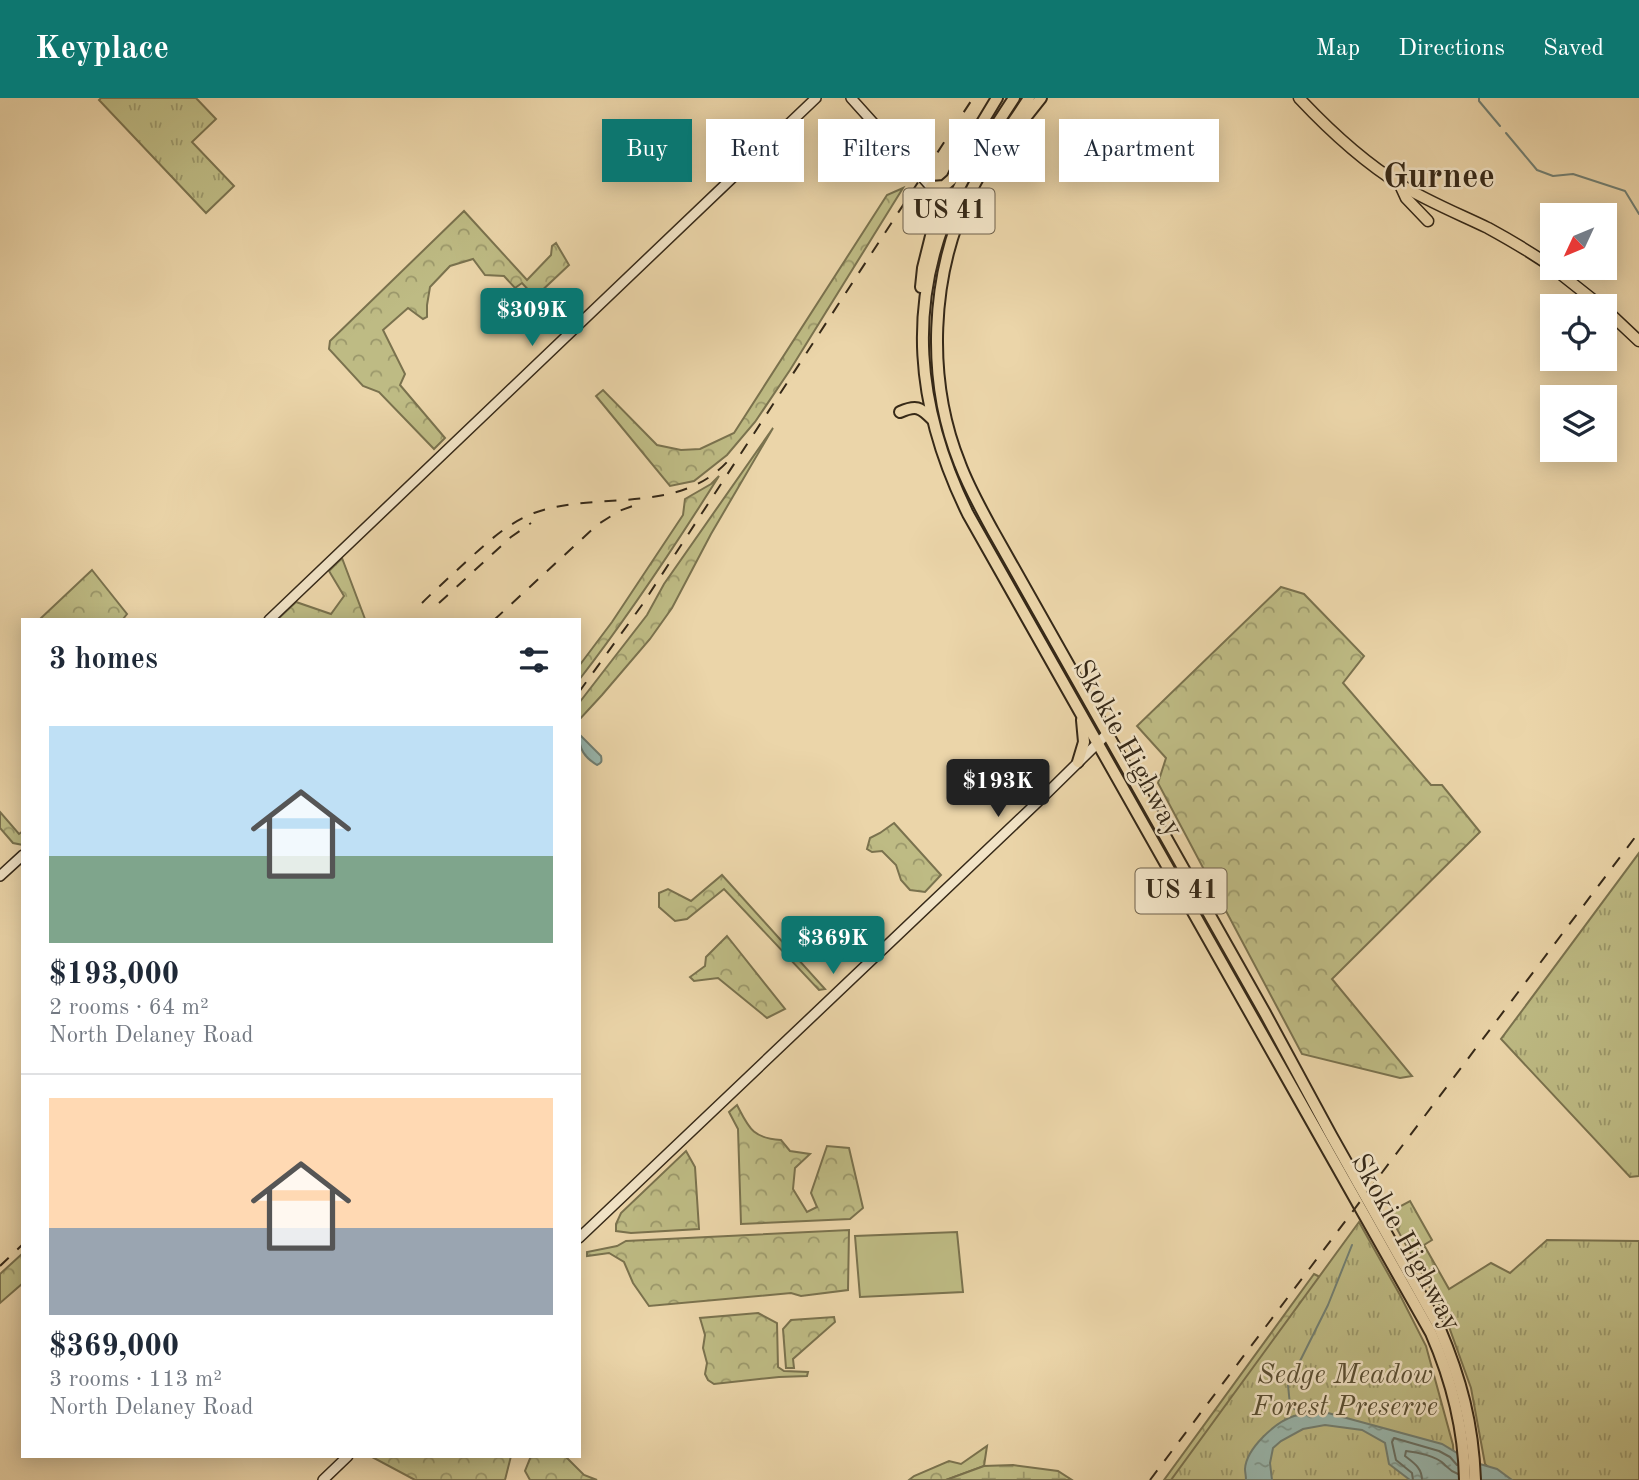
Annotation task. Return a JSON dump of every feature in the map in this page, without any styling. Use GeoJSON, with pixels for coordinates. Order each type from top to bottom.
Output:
{"type":"FeatureCollection","features":[{"type":"Feature","properties":{"kind":"highway"},"geometry":{"type":"LineString","coordinates":[[931,187],[944,186],[952,179],[997,98]]}},
{"type":"Feature","properties":{"kind":"highway"},"geometry":{"type":"LineString","coordinates":[[956,195],[972,155],[1005,98]]}},
{"type":"Feature","properties":{"kind":"highway","name":"Skokie Highway"},"geometry":{"type":"LineString","coordinates":[[1014,98],[956,195],[933,258],[926,293],[923,339],[926,382],[932,419],[948,472],[968,514],[1431,1333],[1443,1361],[1469,1448]]}},
{"type":"Feature","properties":{"kind":"highway","name":"Skokie Highway"},"geometry":{"type":"LineString","coordinates":[[1016,119],[1029,98]]}},
{"type":"Feature","properties":{"kind":"highway"},"geometry":{"type":"LineString","coordinates":[[1024,119],[1041,98]]}},
{"type":"Feature","properties":{"kind":"highway","name":"Skokie Highway"},"geometry":{"type":"LineString","coordinates":[[976,182],[946,261],[940,297],[937,351],[940,387],[959,463],[977,503],[1439,1328],[1463,1393],[1469,1448],[1465,1480]]}},
{"type":"Feature","properties":{"kind":"highway"},"geometry":{"type":"LineString","coordinates":[[923,339],[923,268],[939,204],[939,198],[931,187]]}},
{"type":"Feature","properties":{"kind":"highway"},"geometry":{"type":"LineString","coordinates":[[900,412],[917,408],[932,419]]}},
{"type":"Feature","properties":{"kind":"highway"},"geometry":{"type":"LineString","coordinates":[[1079,762],[1084,741],[1081,714]]}},
{"type":"Feature","properties":{"kind":"highway","name":"US 41"},"geometry":{"type":"LineString","coordinates":[[1469,1448],[1475,1480]]}},
{"type":"Feature","properties":{"kind":"main road"},"geometry":{"type":"LineString","coordinates":[[1299,98],[1351,150],[1399,184],[1490,229],[1540,259]]}},
{"type":"Feature","properties":{"kind":"main road"},"geometry":{"type":"LineString","coordinates":[[1399,184],[1406,198],[1428,221]]}},
{"type":"Feature","properties":{"kind":"main road"},"geometry":{"type":"LineString","coordinates":[[1568,280],[1586,294]]}},
{"type":"Feature","properties":{"kind":"main road"},"geometry":{"type":"LineString","coordinates":[[1617,321],[1639,341]]}},
{"type":"Feature","properties":{"kind":"street"},"geometry":{"type":"LineString","coordinates":[[271,618],[816,98]]}},
{"type":"Feature","properties":{"kind":"street"},"geometry":{"type":"LineString","coordinates":[[851,98],[931,187]]}},
{"type":"Feature","properties":{"kind":"street"},"geometry":{"type":"LineString","coordinates":[[581,1236],[1107,734]]}},
{"type":"Feature","properties":{"kind":"street"},"geometry":{"type":"LineString","coordinates":[[0,876],[21,857]]}},
{"type":"Feature","properties":{"kind":"street"},"geometry":{"type":"LineString","coordinates":[[323,1480],[346,1458]]}},
{"type":"Feature","properties":{"kind":"green space"},"geometry":{"type":"Polygon","coordinates":[[[196,98],[216,119],[192,142],[234,186],[206,213],[99,100],[196,98]]]}},
{"type":"Feature","properties":{"kind":"green space"},"geometry":{"type":"Polygon","coordinates":[[[903,188],[755,422],[727,455],[694,481],[670,486],[596,396],[603,390],[657,445],[681,450],[700,449],[734,433],[887,195],[903,188]]]}},
{"type":"Feature","properties":{"kind":"green space"},"geometry":{"type":"Polygon","coordinates":[[[464,211],[527,280],[551,255],[552,246],[556,243],[569,265],[535,297],[522,283],[515,288],[504,276],[485,275],[473,259],[450,266],[430,287],[427,317],[423,319],[408,308],[383,330],[405,374],[400,385],[445,438],[434,449],[379,392],[363,386],[329,349],[330,341],[464,211]]]}},
{"type":"Feature","properties":{"kind":"green space"},"geometry":{"type":"Polygon","coordinates":[[[773,428],[711,534],[672,608],[650,639],[581,718],[581,700],[647,615],[664,584],[773,428]]]}},
{"type":"Feature","properties":{"kind":"green space"},"geometry":{"type":"Polygon","coordinates":[[[719,476],[652,579],[581,677],[581,663],[612,622],[683,515],[685,499],[711,484],[719,476]]]}},
{"type":"Feature","properties":{"kind":"green space"},"geometry":{"type":"Polygon","coordinates":[[[342,558],[365,618],[279,618],[296,602],[331,614],[344,596],[329,571],[342,558]]]}},
{"type":"Feature","properties":{"kind":"green space"},"geometry":{"type":"Polygon","coordinates":[[[92,570],[127,614],[124,618],[41,618],[92,570]]]}},
{"type":"Feature","properties":{"kind":"green space"},"geometry":{"type":"Polygon","coordinates":[[[1281,587],[1304,594],[1364,656],[1343,683],[1431,785],[1442,785],[1480,832],[1332,979],[1412,1076],[1400,1078],[1302,1054],[1158,783],[1166,758],[1137,726],[1281,587]]]}},
{"type":"Feature","properties":{"kind":"green space"},"geometry":{"type":"Polygon","coordinates":[[[0,812],[19,834],[21,832],[21,845],[13,843],[0,828],[0,812]]]}},
{"type":"Feature","properties":{"kind":"green space"},"geometry":{"type":"Polygon","coordinates":[[[894,823],[941,875],[925,892],[910,890],[901,880],[896,865],[882,851],[872,852],[867,849],[870,838],[894,823]]]}},
{"type":"Feature","properties":{"kind":"green space"},"geometry":{"type":"Polygon","coordinates":[[[1639,853],[1639,1176],[1630,1177],[1501,1039],[1639,853]]]}},
{"type":"Feature","properties":{"kind":"green space"},"geometry":{"type":"Polygon","coordinates":[[[722,875],[825,989],[819,990],[724,889],[687,919],[675,921],[659,907],[659,893],[668,889],[691,901],[722,875]]]}},
{"type":"Feature","properties":{"kind":"green space"},"geometry":{"type":"Polygon","coordinates":[[[727,936],[785,1009],[767,1018],[718,978],[694,981],[690,977],[705,966],[706,957],[727,936]]]}},
{"type":"Feature","properties":{"kind":"green space"},"geometry":{"type":"Polygon","coordinates":[[[737,1105],[757,1134],[781,1140],[790,1151],[810,1154],[795,1168],[793,1189],[807,1212],[817,1207],[811,1193],[827,1146],[849,1148],[863,1208],[850,1219],[741,1224],[738,1129],[729,1112],[737,1105]]]}},
{"type":"Feature","properties":{"kind":"green space"},"geometry":{"type":"Polygon","coordinates":[[[686,1151],[695,1167],[699,1229],[631,1233],[616,1231],[621,1213],[686,1151]]]}},
{"type":"Feature","properties":{"kind":"green space"},"geometry":{"type":"Polygon","coordinates":[[[1410,1201],[1432,1240],[1424,1245],[1449,1289],[1491,1263],[1510,1273],[1547,1240],[1639,1241],[1639,1480],[1502,1480],[1485,1464],[1471,1388],[1444,1313],[1388,1213],[1410,1201]]]}},
{"type":"Feature","properties":{"kind":"green space","name":"Sedge Meadow Forest Preserve"},"geometry":{"type":"Polygon","coordinates":[[[1359,1222],[1426,1346],[1453,1445],[1455,1480],[1171,1480],[1359,1222]]]}},
{"type":"Feature","properties":{"kind":"green space"},"geometry":{"type":"Polygon","coordinates":[[[849,1230],[848,1290],[801,1296],[791,1293],[649,1306],[633,1283],[624,1262],[609,1253],[587,1256],[587,1252],[617,1246],[626,1241],[849,1230]]]}},
{"type":"Feature","properties":{"kind":"green space"},"geometry":{"type":"Polygon","coordinates":[[[957,1232],[963,1292],[860,1297],[855,1236],[957,1232]]]}},
{"type":"Feature","properties":{"kind":"green space"},"geometry":{"type":"Polygon","coordinates":[[[21,1255],[21,1285],[0,1303],[0,1274],[21,1255]]]}},
{"type":"Feature","properties":{"kind":"green space"},"geometry":{"type":"Polygon","coordinates":[[[1314,1274],[1320,1277],[1194,1480],[1164,1480],[1314,1274]]]}},
{"type":"Feature","properties":{"kind":"green space"},"geometry":{"type":"Polygon","coordinates":[[[758,1313],[777,1323],[778,1367],[784,1371],[808,1372],[807,1376],[714,1384],[708,1380],[703,1348],[705,1335],[700,1318],[758,1313]]]}},
{"type":"Feature","properties":{"kind":"green space"},"geometry":{"type":"Polygon","coordinates":[[[834,1317],[835,1322],[793,1359],[794,1368],[786,1368],[783,1329],[791,1320],[834,1317]]]}},
{"type":"Feature","properties":{"kind":"green space"},"geometry":{"type":"Polygon","coordinates":[[[987,1446],[984,1466],[946,1480],[909,1480],[949,1461],[961,1464],[987,1446]]]}},
{"type":"Feature","properties":{"kind":"green space"},"geometry":{"type":"Polygon","coordinates":[[[374,1458],[510,1458],[505,1480],[415,1480],[374,1458]]]}},
{"type":"Feature","properties":{"kind":"green space"},"geometry":{"type":"Polygon","coordinates":[[[530,1458],[567,1458],[584,1475],[597,1480],[530,1480],[525,1471],[530,1458]]]}},
{"type":"Feature","properties":{"kind":"green space"},"geometry":{"type":"Polygon","coordinates":[[[1013,1465],[1058,1471],[1072,1480],[946,1480],[984,1466],[1013,1465]]]}},
{"type":"Feature","properties":{"kind":"water"},"geometry":{"type":"Polygon","coordinates":[[[581,736],[601,756],[601,761],[597,765],[581,748],[581,736]]]}},
{"type":"Feature","properties":{"kind":"water"},"geometry":{"type":"Polygon","coordinates":[[[1328,1413],[1442,1444],[1457,1453],[1459,1458],[1497,1469],[1512,1480],[1410,1480],[1389,1464],[1385,1443],[1362,1430],[1325,1425],[1303,1429],[1273,1448],[1270,1463],[1272,1480],[1246,1480],[1245,1469],[1250,1453],[1270,1430],[1294,1416],[1328,1413]]]}},
{"type":"Feature","properties":{"kind":"waterway"},"geometry":{"type":"LineString","coordinates":[[1479,98],[1500,126]]}},
{"type":"Feature","properties":{"kind":"waterway"},"geometry":{"type":"LineString","coordinates":[[1506,133],[1537,170],[1553,176],[1573,174],[1625,191],[1639,214]]}},
{"type":"Feature","properties":{"kind":"waterway"},"geometry":{"type":"LineString","coordinates":[[1303,1416],[1290,1405],[1288,1385],[1328,1305],[1352,1245]]}},
{"type":"Feature","properties":{"kind":"railway"},"geometry":{"type":"LineString","coordinates":[[581,689],[642,605],[973,98]]}},
{"type":"Feature","properties":{"kind":"railway"},"geometry":{"type":"LineString","coordinates":[[422,603],[491,539],[525,517],[560,506],[666,495],[713,475],[733,455]]}},
{"type":"Feature","properties":{"kind":"railway"},"geometry":{"type":"LineString","coordinates":[[496,618],[597,525],[619,511],[641,503]]}},
{"type":"Feature","properties":{"kind":"railway"},"geometry":{"type":"LineString","coordinates":[[439,603],[511,537],[531,523]]}},
{"type":"Feature","properties":{"kind":"railway"},"geometry":{"type":"LineString","coordinates":[[1150,1480],[1639,832]]}},
{"type":"Feature","properties":{"kind":"railway"},"geometry":{"type":"LineString","coordinates":[[0,1266],[21,1246]]}},
{"type":"Feature","properties":{"kind":"district","name":"Gurnee"},"geometry":{"type":"Point","coordinates":[1439,177]}}]}
